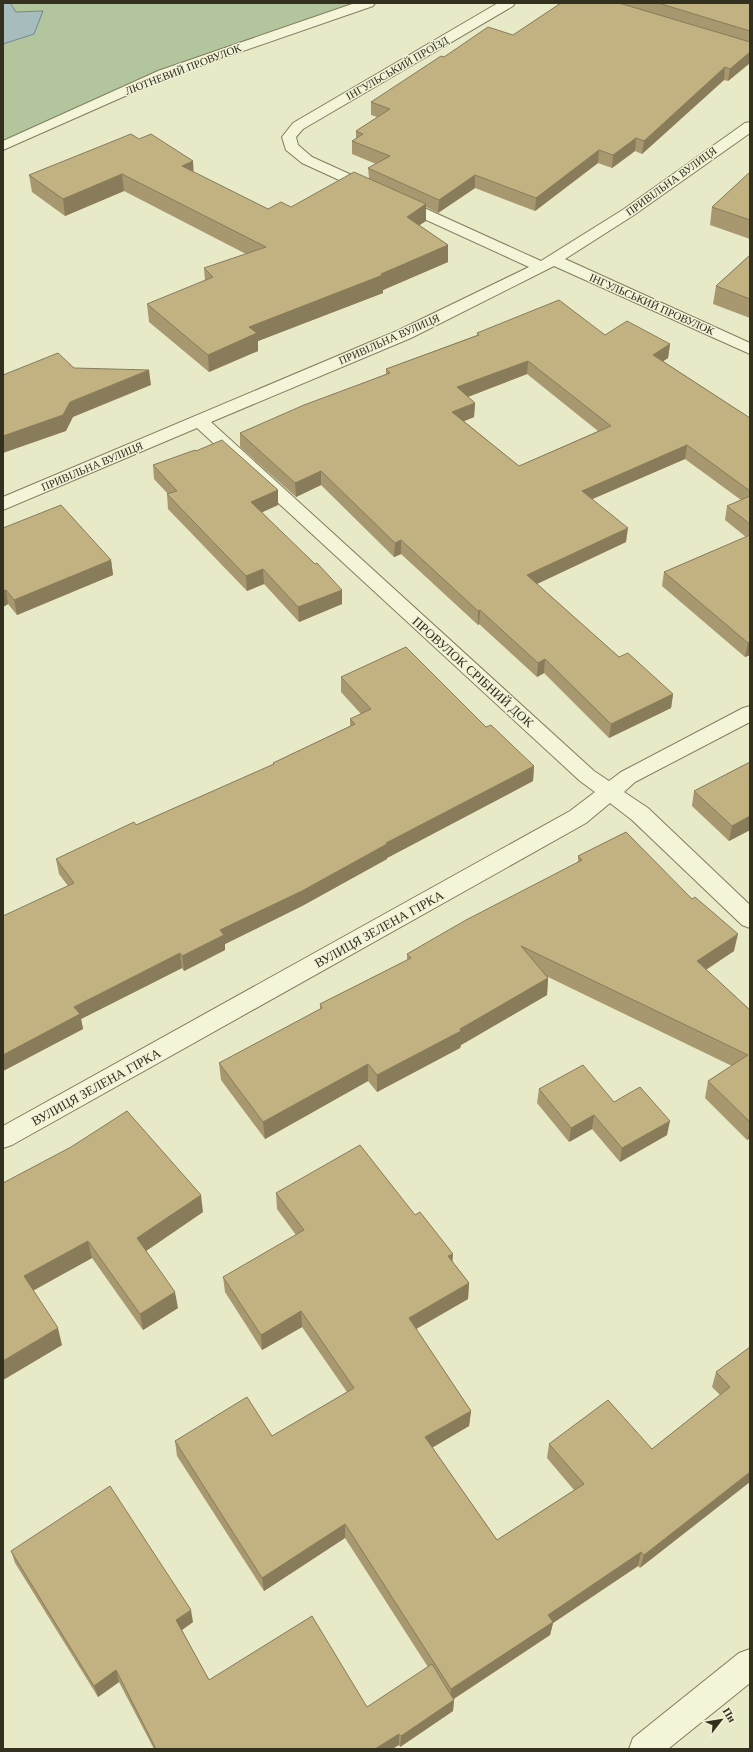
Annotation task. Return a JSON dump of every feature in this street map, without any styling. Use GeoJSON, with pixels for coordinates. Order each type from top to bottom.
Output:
{"type":"FeatureCollection","features":[{"type":"Feature","properties":{"kind":"street","name":"ЛЮТНЕВИЙ ПРОВУЛОК"},"geometry":{"type":"LineString","coordinates":[[3,146],[163,74],[368,3]]}},
{"type":"Feature","properties":{"kind":"street","name":"ІНГУЛЬСЬКИЙ ПРОЇЗД"},"geometry":{"type":"LineString","coordinates":[[289,137],[298,126],[508,3]]}},
{"type":"Feature","properties":{"kind":"street","name":"ПРИВІЛЬНА ВУЛИЦЯ"},"geometry":{"type":"LineString","coordinates":[[3,504],[405,334],[548,263],[628,212],[750,126]]}},
{"type":"Feature","properties":{"kind":"street","name":"ІНГУЛЬСЬКИЙ ПРОВУЛОК"},"geometry":{"type":"LineString","coordinates":[[289,137],[291,147],[307,160],[750,349]]}},
{"type":"Feature","properties":{"kind":"street","name":"ПРОВУЛОК СРІБНИЙ ДОК"},"geometry":{"type":"LineString","coordinates":[[199,421],[587,776],[610,791],[640,814],[750,919]]}},
{"type":"Feature","properties":{"kind":"street","name":"ВУЛИЦЯ ЗЕЛЕНА ГІРКА"},"geometry":{"type":"LineString","coordinates":[[3,1138],[578,817],[628,777],[750,714]]}},
{"type":"Feature","properties":{"kind":"street"},"geometry":{"type":"LineString","coordinates":[[644,1749],[750,1664]]}},
{"type":"Feature","properties":{"kind":"green space"},"geometry":{"type":"Polygon","coordinates":[[[10,3],[380,3],[167,78],[3,150],[3,44],[34,34],[42,11],[16,12],[10,3]]]}},
{"type":"Feature","properties":{"kind":"shaded area"},"geometry":{"type":"Polygon","coordinates":[[[3,3],[10,3],[16,12],[43,11],[34,34],[3,44],[3,3]]]}},
{"type":"Feature","properties":{"kind":"building"},"geometry":{"type":"Polygon","coordinates":[[[561,3],[619,3],[750,42],[750,52],[730,69],[725,67],[644,141],[636,138],[613,155],[599,150],[536,198],[475,175],[439,200],[368,168],[390,156],[352,141],[363,134],[356,131],[390,109],[371,102],[441,56],[444,57],[488,27],[513,35],[561,3]]]}},
{"type":"Feature","properties":{"kind":"building"},"geometry":{"type":"Polygon","coordinates":[[[658,3],[750,3],[750,31],[658,3]]]}},
{"type":"Feature","properties":{"kind":"building"},"geometry":{"type":"Polygon","coordinates":[[[131,134],[139,139],[151,134],[193,161],[182,166],[268,209],[281,202],[291,207],[354,172],[426,204],[407,217],[448,245],[381,274],[383,275],[249,327],[257,333],[208,355],[147,304],[213,277],[204,268],[266,247],[122,174],[63,199],[29,175],[131,134]]]}},
{"type":"Feature","properties":{"kind":"building"},"geometry":{"type":"Polygon","coordinates":[[[750,172],[750,220],[712,207],[750,172]]]}},
{"type":"Feature","properties":{"kind":"building"},"geometry":{"type":"Polygon","coordinates":[[[750,255],[750,299],[716,286],[750,255]]]}},
{"type":"Feature","properties":{"kind":"building"},"geometry":{"type":"Polygon","coordinates":[[[559,300],[605,335],[627,321],[670,344],[653,355],[750,418],[750,491],[687,445],[582,491],[628,528],[527,575],[619,657],[628,653],[673,694],[611,724],[545,659],[538,663],[480,610],[478,611],[401,540],[395,543],[321,471],[295,483],[240,433],[304,405],[390,373],[386,369],[479,335],[477,333],[559,300]],[[528,361],[457,387],[475,403],[452,412],[519,466],[611,426],[528,361]]]}},
{"type":"Feature","properties":{"kind":"building"},"geometry":{"type":"Polygon","coordinates":[[[58,353],[74,368],[149,370],[70,402],[63,415],[3,436],[3,375],[58,353]]]}},
{"type":"Feature","properties":{"kind":"building"},"geometry":{"type":"Polygon","coordinates":[[[222,440],[278,490],[251,502],[315,564],[317,563],[342,590],[298,607],[263,569],[246,576],[167,494],[177,491],[153,465],[195,450],[196,451],[222,440]]]}},
{"type":"Feature","properties":{"kind":"building"},"geometry":{"type":"Polygon","coordinates":[[[750,496],[750,524],[727,506],[750,496]]]}},
{"type":"Feature","properties":{"kind":"building"},"geometry":{"type":"Polygon","coordinates":[[[61,505],[111,560],[14,600],[6,590],[3,591],[3,528],[61,505]]]}},
{"type":"Feature","properties":{"kind":"building"},"geometry":{"type":"Polygon","coordinates":[[[750,535],[750,642],[748,643],[664,572],[750,535]]]}},
{"type":"Feature","properties":{"kind":"building"},"geometry":{"type":"Polygon","coordinates":[[[406,647],[486,727],[491,725],[534,766],[386,843],[387,844],[302,891],[220,930],[224,935],[182,956],[180,953],[74,1007],[80,1014],[3,1055],[3,916],[74,883],[56,859],[134,822],[136,825],[274,764],[273,763],[355,724],[350,719],[371,709],[341,677],[406,647]]]}},
{"type":"Feature","properties":{"kind":"building"},"geometry":{"type":"Polygon","coordinates":[[[750,762],[750,816],[732,826],[694,791],[750,762]]]}},
{"type":"Feature","properties":{"kind":"building"},"geometry":{"type":"Polygon","coordinates":[[[626,832],[692,899],[695,897],[738,934],[697,961],[750,1010],[750,1122],[708,1081],[748,1055],[521,946],[548,978],[460,1029],[461,1031],[377,1075],[368,1064],[263,1122],[219,1063],[322,1008],[320,1004],[411,958],[407,954],[466,920],[582,860],[578,856],[626,832]]]}},
{"type":"Feature","properties":{"kind":"building"},"geometry":{"type":"Polygon","coordinates":[[[583,1065],[614,1102],[640,1087],[670,1121],[622,1148],[594,1115],[571,1128],[539,1089],[583,1065]]]}},
{"type":"Feature","properties":{"kind":"building"},"geometry":{"type":"Polygon","coordinates":[[[127,1111],[201,1195],[137,1238],[175,1292],[140,1314],[88,1241],[24,1276],[58,1328],[3,1361],[3,1183],[71,1147],[127,1111]]]}},
{"type":"Feature","properties":{"kind":"building"},"geometry":{"type":"Polygon","coordinates":[[[360,1145],[415,1215],[420,1212],[453,1254],[448,1256],[469,1283],[409,1318],[471,1411],[425,1437],[497,1540],[584,1484],[549,1444],[608,1400],[652,1449],[730,1387],[716,1372],[750,1347],[750,1472],[644,1555],[641,1552],[548,1615],[553,1622],[451,1689],[345,1524],[262,1578],[175,1441],[247,1397],[272,1436],[354,1388],[301,1311],[261,1335],[223,1277],[304,1230],[276,1193],[360,1145]]]}},
{"type":"Feature","properties":{"kind":"building"},"geometry":{"type":"Polygon","coordinates":[[[110,1486],[191,1610],[176,1620],[209,1680],[312,1616],[367,1707],[432,1664],[454,1700],[401,1736],[399,1734],[375,1749],[156,1749],[116,1670],[94,1686],[11,1551],[110,1486]]]}}]}
